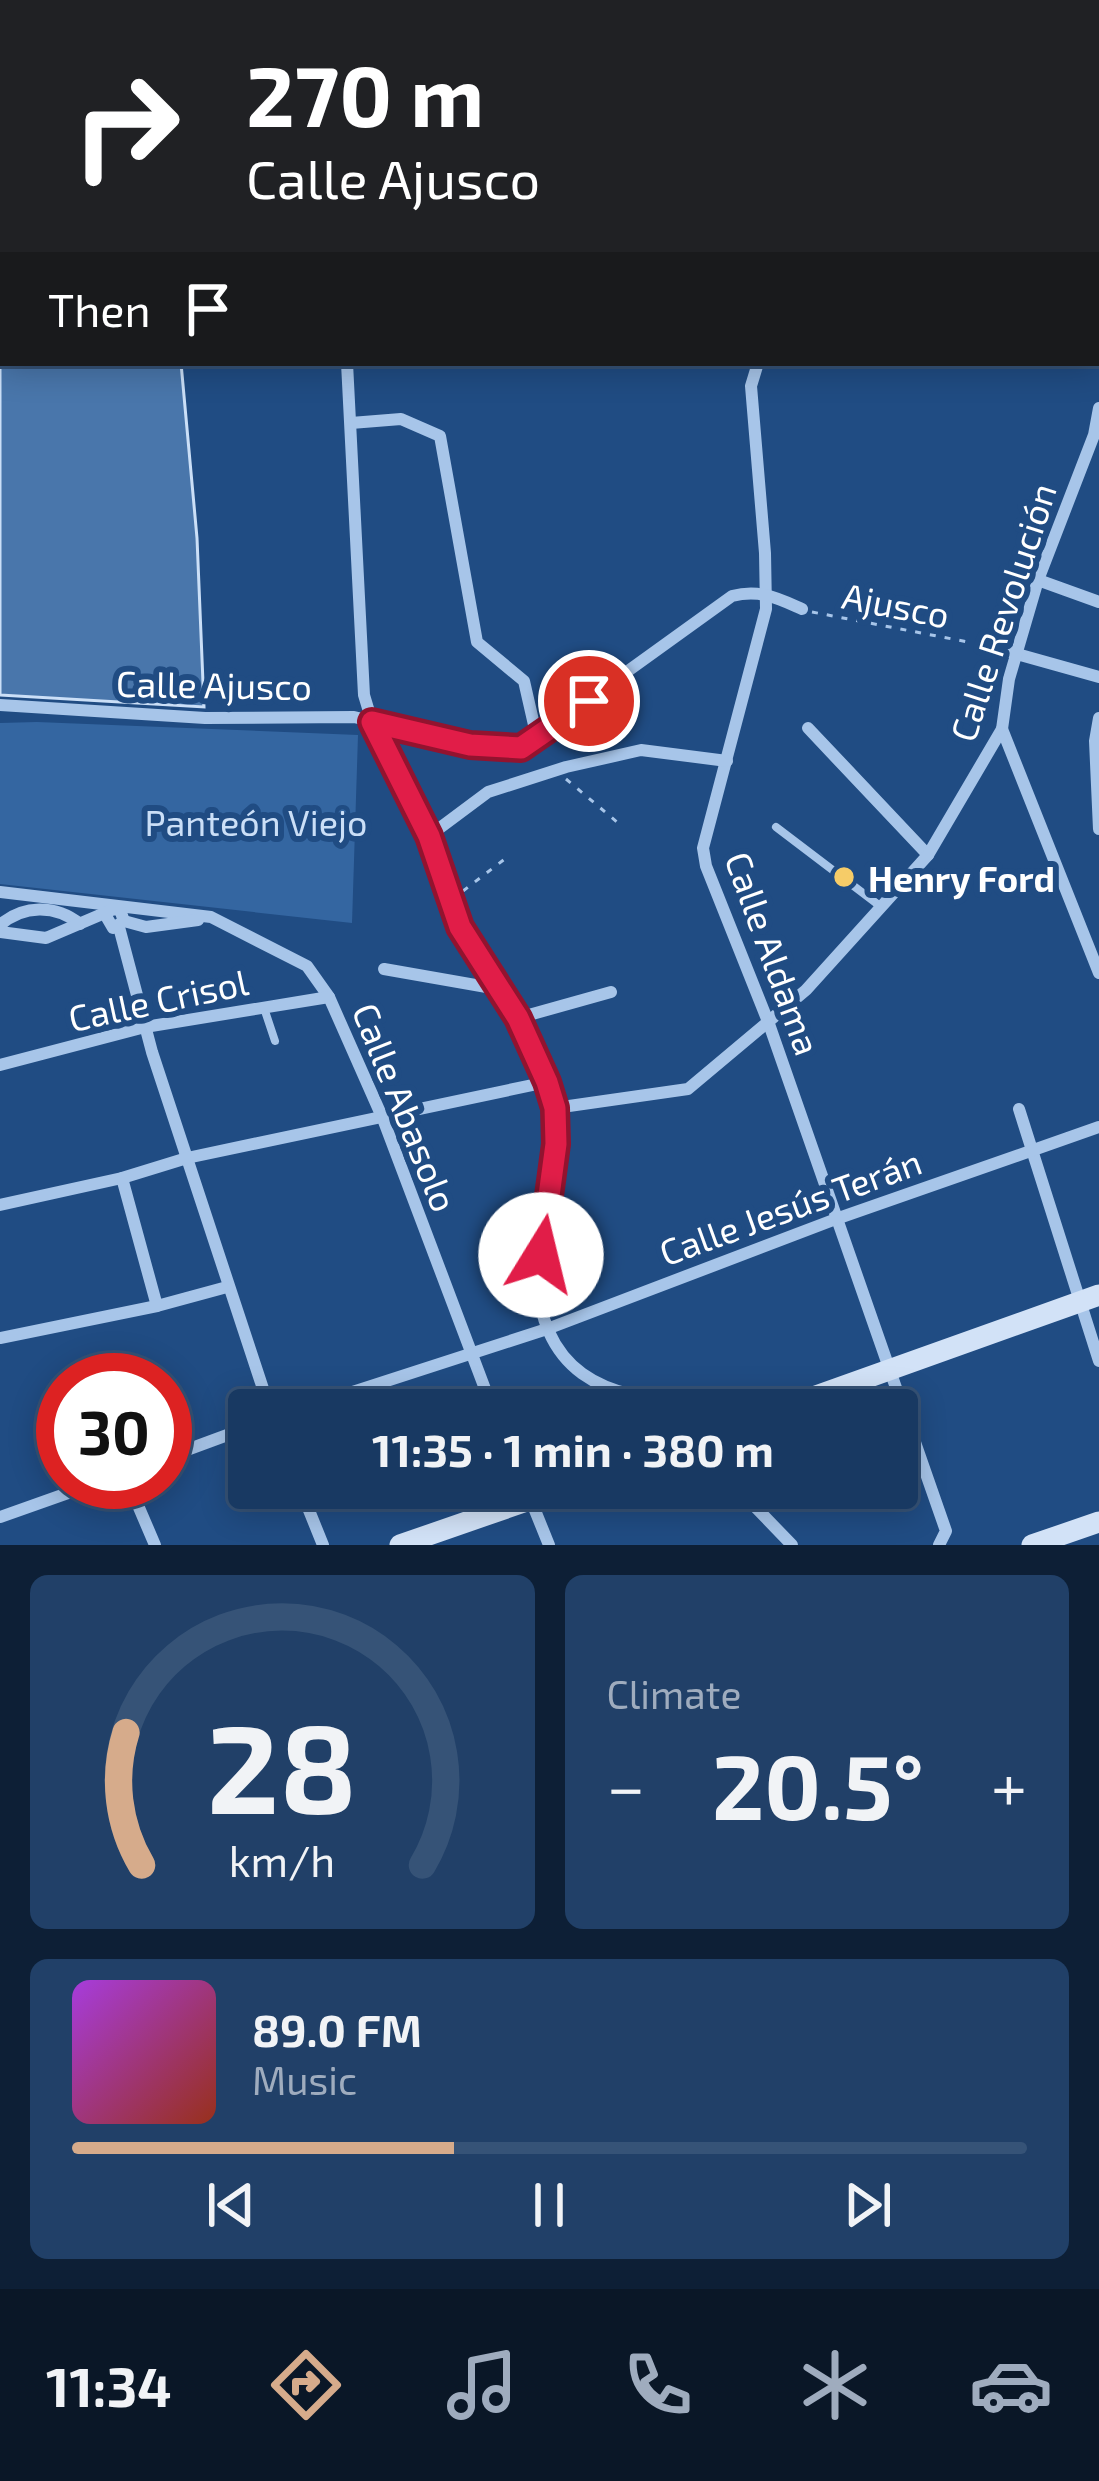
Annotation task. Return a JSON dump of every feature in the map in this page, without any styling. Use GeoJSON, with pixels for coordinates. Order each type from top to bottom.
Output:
{"type":"FeatureCollection","features":[{"type":"Feature","properties":{"kind":"main road"},"geometry":{"type":"LineString","coordinates":[[837,1389],[1089,1299]]}},
{"type":"Feature","properties":{"kind":"main road"},"geometry":{"type":"LineString","coordinates":[[400,1545],[491,1509]]}},
{"type":"Feature","properties":{"kind":"main road"},"geometry":{"type":"LineString","coordinates":[[1032,1545],[1099,1522]]}},
{"type":"Feature","properties":{"kind":"street"},"geometry":{"type":"LineString","coordinates":[[347,366],[364,695],[372,722],[429,836],[460,927],[518,1018],[547,1082],[555,1108],[554,1178],[541,1255],[540,1300],[547,1329],[571,1367],[612,1389]]}},
{"type":"Feature","properties":{"kind":"street","name":"Calle Aldama"},"geometry":{"type":"LineString","coordinates":[[753,366],[766,609],[703,848],[946,1531],[939,1545]]}},
{"type":"Feature","properties":{"kind":"street","name":"Calle Revolución"},"geometry":{"type":"LineString","coordinates":[[555,1108],[688,1089],[806,990],[928,855],[1002,729],[1016,654],[1038,580],[1096,436],[1099,408]]}},
{"type":"Feature","properties":{"kind":"street"},"geometry":{"type":"LineString","coordinates":[[350,423],[400,418],[440,436],[477,643],[524,681],[537,738]]}},
{"type":"Feature","properties":{"kind":"street"},"geometry":{"type":"LineString","coordinates":[[1038,580],[1099,602]]}},
{"type":"Feature","properties":{"kind":"street","name":"Calle Ajusco"},"geometry":{"type":"LineString","coordinates":[[0,705],[205,718],[353,717],[470,745],[521,748],[712,608],[751,591],[766,593]]}},
{"type":"Feature","properties":{"kind":"street"},"geometry":{"type":"LineString","coordinates":[[766,593],[802,609]]}},
{"type":"Feature","properties":{"kind":"street"},"geometry":{"type":"LineString","coordinates":[[981,644],[1099,677]]}},
{"type":"Feature","properties":{"kind":"street"},"geometry":{"type":"LineString","coordinates":[[1099,718],[1095,741],[1099,829]]}},
{"type":"Feature","properties":{"kind":"street"},"geometry":{"type":"LineString","coordinates":[[808,728],[928,855]]}},
{"type":"Feature","properties":{"kind":"street"},"geometry":{"type":"LineString","coordinates":[[1002,729],[1099,973]]}},
{"type":"Feature","properties":{"kind":"street"},"geometry":{"type":"LineString","coordinates":[[429,836],[488,792],[556,770],[641,750],[727,761]]}},
{"type":"Feature","properties":{"kind":"street"},"geometry":{"type":"LineString","coordinates":[[0,892],[211,917]]}},
{"type":"Feature","properties":{"kind":"street"},"geometry":{"type":"LineString","coordinates":[[0,929],[25,910],[56,912],[80,924]]}},
{"type":"Feature","properties":{"kind":"street"},"geometry":{"type":"LineString","coordinates":[[0,929],[46,938],[106,916],[109,926],[146,927],[211,917]]}},
{"type":"Feature","properties":{"kind":"street","name":"Calle Abasolo"},"geometry":{"type":"LineString","coordinates":[[211,917],[307,966],[329,997],[383,1119],[484,1389]]}},
{"type":"Feature","properties":{"kind":"street"},"geometry":{"type":"LineString","coordinates":[[122,924],[145,1027],[263,1389]]}},
{"type":"Feature","properties":{"kind":"street"},"geometry":{"type":"LineString","coordinates":[[384,969],[498,989]]}},
{"type":"Feature","properties":{"kind":"street"},"geometry":{"type":"LineString","coordinates":[[518,1018],[611,992]]}},
{"type":"Feature","properties":{"kind":"street","name":"Calle Crisol"},"geometry":{"type":"LineString","coordinates":[[0,1065],[145,1027],[329,997]]}},
{"type":"Feature","properties":{"kind":"street"},"geometry":{"type":"LineString","coordinates":[[0,1205],[187,1158],[547,1082]]}},
{"type":"Feature","properties":{"kind":"street"},"geometry":{"type":"LineString","coordinates":[[1019,1109],[1030,1150],[1089,1299],[1099,1361]]}},
{"type":"Feature","properties":{"kind":"street","name":"Calle Jesús Terán"},"geometry":{"type":"LineString","coordinates":[[364,1389],[547,1329],[1099,1126]]}},
{"type":"Feature","properties":{"kind":"street"},"geometry":{"type":"LineString","coordinates":[[122,1178],[158,1306]]}},
{"type":"Feature","properties":{"kind":"street"},"geometry":{"type":"LineString","coordinates":[[0,1339],[227,1287]]}},
{"type":"Feature","properties":{"kind":"street"},"geometry":{"type":"LineString","coordinates":[[192,1448],[228,1434]]}},
{"type":"Feature","properties":{"kind":"street"},"geometry":{"type":"LineString","coordinates":[[0,1517],[36,1504]]}},
{"type":"Feature","properties":{"kind":"street"},"geometry":{"type":"LineString","coordinates":[[140,1509],[155,1545]]}},
{"type":"Feature","properties":{"kind":"street"},"geometry":{"type":"LineString","coordinates":[[308,1509],[323,1545]]}},
{"type":"Feature","properties":{"kind":"street"},"geometry":{"type":"LineString","coordinates":[[535,1509],[549,1545]]}},
{"type":"Feature","properties":{"kind":"street"},"geometry":{"type":"LineString","coordinates":[[757,1509],[792,1545]]}},
{"type":"Feature","properties":{"kind":"lane"},"geometry":{"type":"LineString","coordinates":[[776,827],[881,907]]}},
{"type":"Feature","properties":{"kind":"lane"},"geometry":{"type":"LineString","coordinates":[[264,1007],[275,1041]]}},
{"type":"Feature","properties":{"kind":"path","name":"Ajusco"},"geometry":{"type":"LineString","coordinates":[[802,609],[981,644]]}},
{"type":"Feature","properties":{"kind":"path"},"geometry":{"type":"LineString","coordinates":[[556,770],[617,822]]}},
{"type":"Feature","properties":{"kind":"path"},"geometry":{"type":"LineString","coordinates":[[452,900],[506,858]]}},
{"type":"Feature","properties":{"kind":"green space","name":"Panteón Viejo"},"geometry":{"type":"Polygon","coordinates":[[[0,723],[358,735],[352,923],[0,884],[0,723]]]}},
{"type":"Feature","properties":{"kind":"building"},"geometry":{"type":"Polygon","coordinates":[[[0,366],[181,366],[197,538],[204,707],[0,695],[0,366]]]}},
{"type":"Feature","properties":{"kind":"place","name":"Henry Ford"},"geometry":{"type":"Point","coordinates":[844,877]}},
{"type":"Feature","properties":{"kind":"route"},"geometry":{"type":"LineString","coordinates":[[541,1255],[556,1144],[555,1108],[547,1082],[518,1018],[460,927],[429,836],[372,722],[470,745],[521,748],[589,701]]}}]}
